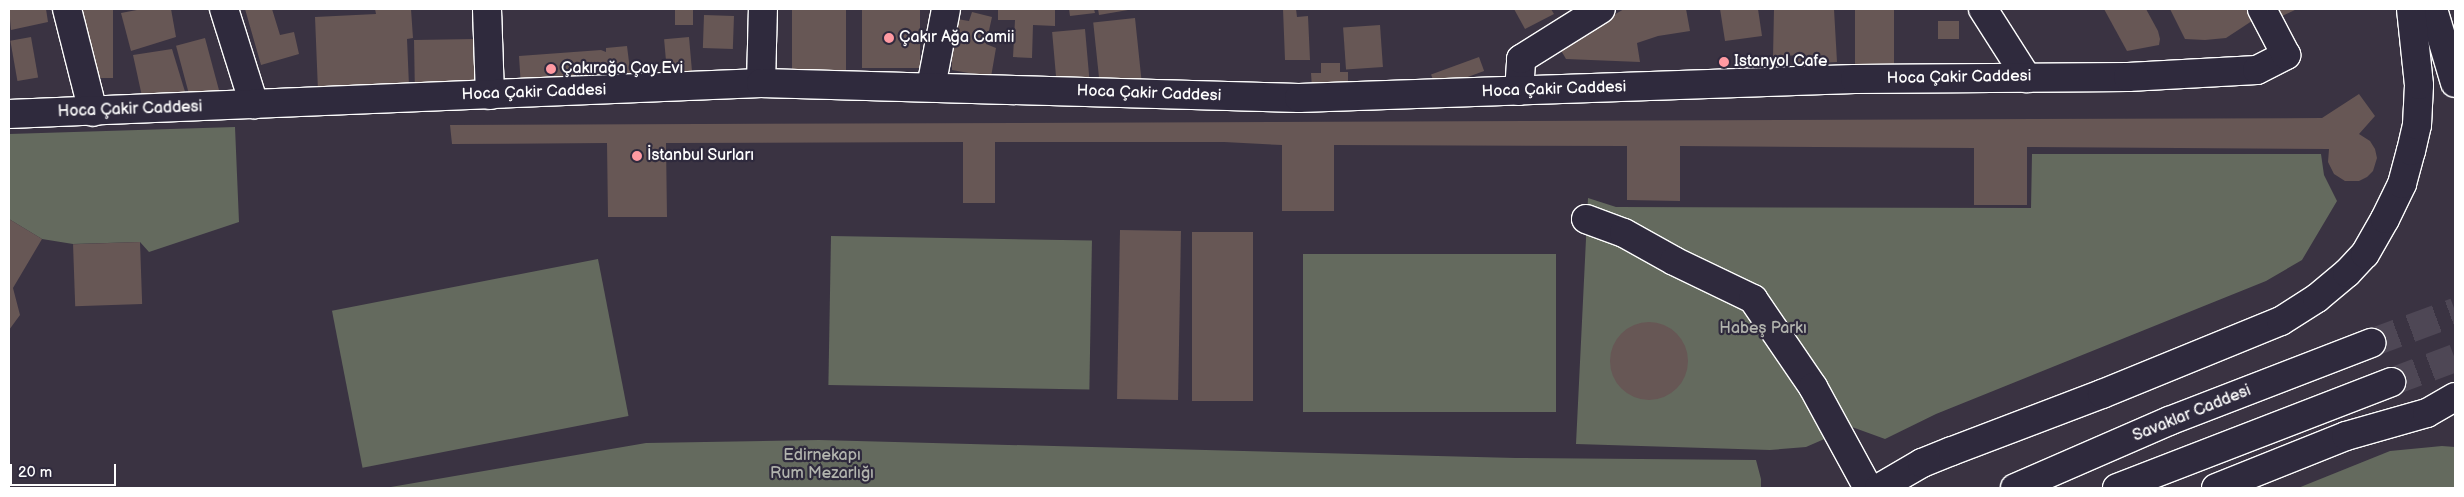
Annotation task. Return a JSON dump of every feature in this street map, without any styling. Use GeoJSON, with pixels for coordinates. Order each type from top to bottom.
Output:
{"type":"FeatureCollection","features":[{"type":"Feature","properties":{"kind":"street"},"geometry":{"type":"LineString","coordinates":[[67,9],[93,112]]}},
{"type":"Feature","properties":{"kind":"street"},"geometry":{"type":"LineString","coordinates":[[224,9],[254,104]]}},
{"type":"Feature","properties":{"kind":"street"},"geometry":{"type":"LineString","coordinates":[[487,9],[490,94]]}},
{"type":"Feature","properties":{"kind":"street"},"geometry":{"type":"LineString","coordinates":[[761,83],[763,9]]}},
{"type":"Feature","properties":{"kind":"street"},"geometry":{"type":"LineString","coordinates":[[931,87],[946,9]]}},
{"type":"Feature","properties":{"kind":"street"},"geometry":{"type":"LineString","coordinates":[[1519,91],[1521,59],[1601,9]]}},
{"type":"Feature","properties":{"kind":"street"},"geometry":{"type":"LineString","coordinates":[[1984,9],[2027,78]]}},
{"type":"Feature","properties":{"kind":"street","name":"Hoca Çakir Caddesi"},"geometry":{"type":"LineString","coordinates":[[9,114],[761,83],[1299,98],[1845,80],[2128,77],[2258,70],[2286,55],[2262,9]]}},
{"type":"Feature","properties":{"kind":"street"},"geometry":{"type":"LineString","coordinates":[[1879,488],[1922,463],[2102,394],[2281,321],[2318,298],[2347,273],[2364,254],[2385,218],[2402,184],[2411,151],[2417,125],[2419,84],[2412,9]]}},
{"type":"Feature","properties":{"kind":"street"},"geometry":{"type":"LineString","coordinates":[[2433,9],[2455,83]]}},
{"type":"Feature","properties":{"kind":"street"},"geometry":{"type":"LineString","coordinates":[[1586,220],[1624,233],[1753,299],[1813,387],[1868,488]]}},
{"type":"Feature","properties":{"kind":"street","name":"Savaklar Caddesi"},"geometry":{"type":"LineString","coordinates":[[2015,488],[2169,421],[2371,343]]}},
{"type":"Feature","properties":{"kind":"street"},"geometry":{"type":"LineString","coordinates":[[2117,488],[2391,382]]}},
{"type":"Feature","properties":{"kind":"street"},"geometry":{"type":"LineString","coordinates":[[2216,488],[2346,436],[2427,414],[2455,398]]}},
{"type":"Feature","properties":{"kind":"street"},"geometry":{"type":"LineString","coordinates":[[2427,414],[2455,417]]}},
{"type":"Feature","properties":{"kind":"green space"},"geometry":{"type":"Polygon","coordinates":[[[235,127],[239,222],[149,252],[140,242],[73,244],[42,239],[9,219],[9,134],[235,127]]]}},
{"type":"Feature","properties":{"kind":"green space","name":"Habeş Parkı"},"geometry":{"type":"Polygon","coordinates":[[[2032,154],[2321,154],[2324,175],[2337,201],[2302,260],[2266,281],[1936,414],[1885,439],[1852,427],[1806,447],[1770,450],[1576,444],[1588,198],[1616,207],[2031,208],[2032,154]]]}},
{"type":"Feature","properties":{"kind":"green space"},"geometry":{"type":"Polygon","coordinates":[[[831,236],[1092,241],[1089,390],[828,385],[831,236]]]}},
{"type":"Feature","properties":{"kind":"green space"},"geometry":{"type":"Polygon","coordinates":[[[1303,254],[1556,254],[1556,412],[1303,412],[1303,254]]]}},
{"type":"Feature","properties":{"kind":"green space"},"geometry":{"type":"Polygon","coordinates":[[[598,259],[629,416],[363,468],[332,311],[598,259]]]}},
{"type":"Feature","properties":{"kind":"green space","name":"Edirnekapı Rum Mezarlığı"},"geometry":{"type":"Polygon","coordinates":[[[819,440],[1516,458],[1756,460],[1761,479],[1761,488],[385,488],[646,443],[819,440]]]}},
{"type":"Feature","properties":{"kind":"green space"},"geometry":{"type":"Polygon","coordinates":[[[2442,446],[2455,447],[2455,488],[2298,488],[2390,451],[2442,446]]]}},
{"type":"Feature","properties":{"kind":"building"},"geometry":{"type":"Polygon","coordinates":[[[9,9],[46,9],[48,22],[11,30],[9,9]]]}},
{"type":"Feature","properties":{"kind":"building"},"geometry":{"type":"Polygon","coordinates":[[[78,9],[113,9],[113,78],[78,78],[78,9]]]}},
{"type":"Feature","properties":{"kind":"building"},"geometry":{"type":"Polygon","coordinates":[[[142,9],[171,9],[176,37],[131,51],[121,13],[142,9]]]}},
{"type":"Feature","properties":{"kind":"building"},"geometry":{"type":"Polygon","coordinates":[[[245,9],[272,9],[280,35],[294,32],[299,54],[261,65],[245,9]]]}},
{"type":"Feature","properties":{"kind":"building"},"geometry":{"type":"Polygon","coordinates":[[[375,9],[411,9],[413,38],[407,39],[409,86],[318,91],[315,17],[376,14],[375,9]]]}},
{"type":"Feature","properties":{"kind":"building"},"geometry":{"type":"Polygon","coordinates":[[[675,9],[693,9],[693,25],[675,25],[675,9]]]}},
{"type":"Feature","properties":{"kind":"building"},"geometry":{"type":"Polygon","coordinates":[[[792,9],[846,9],[846,73],[792,73],[792,9]]]}},
{"type":"Feature","properties":{"kind":"building","name":"Çakır Ağa Camii"},"geometry":{"type":"Polygon","coordinates":[[[862,9],[920,9],[920,68],[862,68],[862,9]]]}},
{"type":"Feature","properties":{"kind":"building"},"geometry":{"type":"Polygon","coordinates":[[[998,9],[1055,9],[1055,26],[1033,25],[1032,58],[1013,57],[1015,20],[998,20],[998,9]]]}},
{"type":"Feature","properties":{"kind":"building"},"geometry":{"type":"Polygon","coordinates":[[[1069,9],[1094,9],[1095,13],[1070,16],[1069,9]]]}},
{"type":"Feature","properties":{"kind":"building"},"geometry":{"type":"Polygon","coordinates":[[[1098,9],[1128,9],[1128,10],[1099,15],[1098,9]]]}},
{"type":"Feature","properties":{"kind":"building"},"geometry":{"type":"Polygon","coordinates":[[[1283,9],[1296,9],[1297,17],[1308,16],[1310,60],[1285,60],[1283,9]]]}},
{"type":"Feature","properties":{"kind":"building"},"geometry":{"type":"Polygon","coordinates":[[[1514,9],[1551,9],[1554,14],[1525,29],[1514,9]]]}},
{"type":"Feature","properties":{"kind":"building"},"geometry":{"type":"Polygon","coordinates":[[[1624,9],[1686,9],[1690,31],[1658,36],[1637,43],[1640,62],[1566,59],[1559,47],[1624,9]]]}},
{"type":"Feature","properties":{"kind":"building"},"geometry":{"type":"Polygon","coordinates":[[[1720,9],[1758,9],[1762,36],[1725,41],[1720,9]]]}},
{"type":"Feature","properties":{"kind":"building"},"geometry":{"type":"Polygon","coordinates":[[[1774,9],[1834,9],[1837,62],[1798,64],[1798,55],[1773,57],[1774,9]]]}},
{"type":"Feature","properties":{"kind":"building"},"geometry":{"type":"Polygon","coordinates":[[[1855,9],[1894,9],[1894,68],[1855,68],[1855,9]]]}},
{"type":"Feature","properties":{"kind":"building"},"geometry":{"type":"Polygon","coordinates":[[[2104,9],[2146,9],[2158,31],[2159,45],[2127,51],[2104,9]]]}},
{"type":"Feature","properties":{"kind":"building"},"geometry":{"type":"Polygon","coordinates":[[[2170,9],[2249,9],[2255,19],[2226,38],[2185,39],[2170,9]]]}},
{"type":"Feature","properties":{"kind":"building"},"geometry":{"type":"Polygon","coordinates":[[[2277,9],[2297,9],[2280,17],[2277,9]]]}},
{"type":"Feature","properties":{"kind":"building"},"geometry":{"type":"Polygon","coordinates":[[[972,12],[992,17],[986,44],[996,48],[991,77],[952,70],[951,18],[969,21],[972,12]]]}},
{"type":"Feature","properties":{"kind":"building"},"geometry":{"type":"Polygon","coordinates":[[[704,15],[734,16],[733,49],[703,48],[704,15]]]}},
{"type":"Feature","properties":{"kind":"building"},"geometry":{"type":"Polygon","coordinates":[[[1135,18],[1141,80],[1100,84],[1093,22],[1135,18]]]}},
{"type":"Feature","properties":{"kind":"building"},"geometry":{"type":"Polygon","coordinates":[[[1938,21],[1959,21],[1959,39],[1938,39],[1938,21]]]}},
{"type":"Feature","properties":{"kind":"building"},"geometry":{"type":"Polygon","coordinates":[[[1380,25],[1383,67],[1346,69],[1343,28],[1380,25]]]}},
{"type":"Feature","properties":{"kind":"building"},"geometry":{"type":"Polygon","coordinates":[[[1085,29],[1090,87],[1057,90],[1052,32],[1085,29]]]}},
{"type":"Feature","properties":{"kind":"building"},"geometry":{"type":"Polygon","coordinates":[[[31,37],[38,77],[17,81],[10,41],[31,37]]]}},
{"type":"Feature","properties":{"kind":"building"},"geometry":{"type":"Polygon","coordinates":[[[689,37],[692,74],[667,76],[664,39],[689,37]]]}},
{"type":"Feature","properties":{"kind":"building"},"geometry":{"type":"Polygon","coordinates":[[[205,38],[219,92],[191,100],[176,46],[205,38]]]}},
{"type":"Feature","properties":{"kind":"building"},"geometry":{"type":"Polygon","coordinates":[[[475,39],[476,90],[415,91],[414,40],[475,39]]]}},
{"type":"Feature","properties":{"kind":"building"},"geometry":{"type":"Polygon","coordinates":[[[627,46],[631,78],[521,87],[519,56],[601,50],[606,52],[606,48],[627,46]]]}},
{"type":"Feature","properties":{"kind":"building"},"geometry":{"type":"Polygon","coordinates":[[[172,49],[186,95],[143,101],[133,55],[172,49]]]}},
{"type":"Feature","properties":{"kind":"building"},"geometry":{"type":"Polygon","coordinates":[[[1479,57],[1484,71],[1436,89],[1431,74],[1479,57]]]}},
{"type":"Feature","properties":{"kind":"building"},"geometry":{"type":"Polygon","coordinates":[[[1321,63],[1340,63],[1340,72],[1348,72],[1348,88],[1312,89],[1311,73],[1321,73],[1321,63]]]}},
{"type":"Feature","properties":{"kind":"building","name":"İstanbul Surları"},"geometry":{"type":"Polygon","coordinates":[[[2359,94],[2375,116],[2359,134],[2370,141],[2375,149],[2377,158],[2373,171],[2359,181],[2345,181],[2334,174],[2328,162],[2329,149],[2027,147],[2027,205],[1974,205],[1974,148],[1680,146],[1680,201],[1627,200],[1627,146],[1334,145],[1334,211],[1282,211],[1282,145],[1224,142],[995,142],[995,203],[963,203],[963,142],[666,143],[667,217],[608,217],[607,143],[452,144],[450,125],[2322,118],[2359,94]]]}},
{"type":"Feature","properties":{"kind":"building"},"geometry":{"type":"Polygon","coordinates":[[[9,219],[42,239],[13,288],[20,315],[9,330],[9,219]]]}},
{"type":"Feature","properties":{"kind":"building"},"geometry":{"type":"Polygon","coordinates":[[[1120,230],[1181,231],[1178,400],[1117,399],[1120,230]]]}},
{"type":"Feature","properties":{"kind":"building"},"geometry":{"type":"Polygon","coordinates":[[[1192,232],[1253,232],[1253,401],[1192,401],[1192,232]]]}},
{"type":"Feature","properties":{"kind":"building"},"geometry":{"type":"Polygon","coordinates":[[[140,242],[142,304],[75,306],[73,244],[140,242]]]}},
{"type":"Feature","properties":{"kind":"building"},"geometry":{"type":"Polygon","coordinates":[[[1641,322],[1657,322],[1671,328],[1682,339],[1688,353],[1688,369],[1682,383],[1671,394],[1657,400],[1641,400],[1627,394],[1616,383],[1610,369],[1610,353],[1616,339],[1627,328],[1641,322]]]}},
{"type":"Feature","properties":{"kind":"tunnel"},"geometry":{"type":"LineString","coordinates":[[2371,343],[2455,312]]}},
{"type":"Feature","properties":{"kind":"tunnel"},"geometry":{"type":"LineString","coordinates":[[2391,382],[2455,358]]}},
{"type":"Feature","properties":{"kind":"place","name":"Çakır Ağa Camii"},"geometry":{"type":"Point","coordinates":[889,38]}},
{"type":"Feature","properties":{"kind":"place","name":"Istanyol Cafe"},"geometry":{"type":"Point","coordinates":[1724,62]}},
{"type":"Feature","properties":{"kind":"place","name":"Çakırağa Çay Evi"},"geometry":{"type":"Point","coordinates":[551,69]}},
{"type":"Feature","properties":{"kind":"place","name":"İstanbul Surları"},"geometry":{"type":"Point","coordinates":[637,156]}}]}
